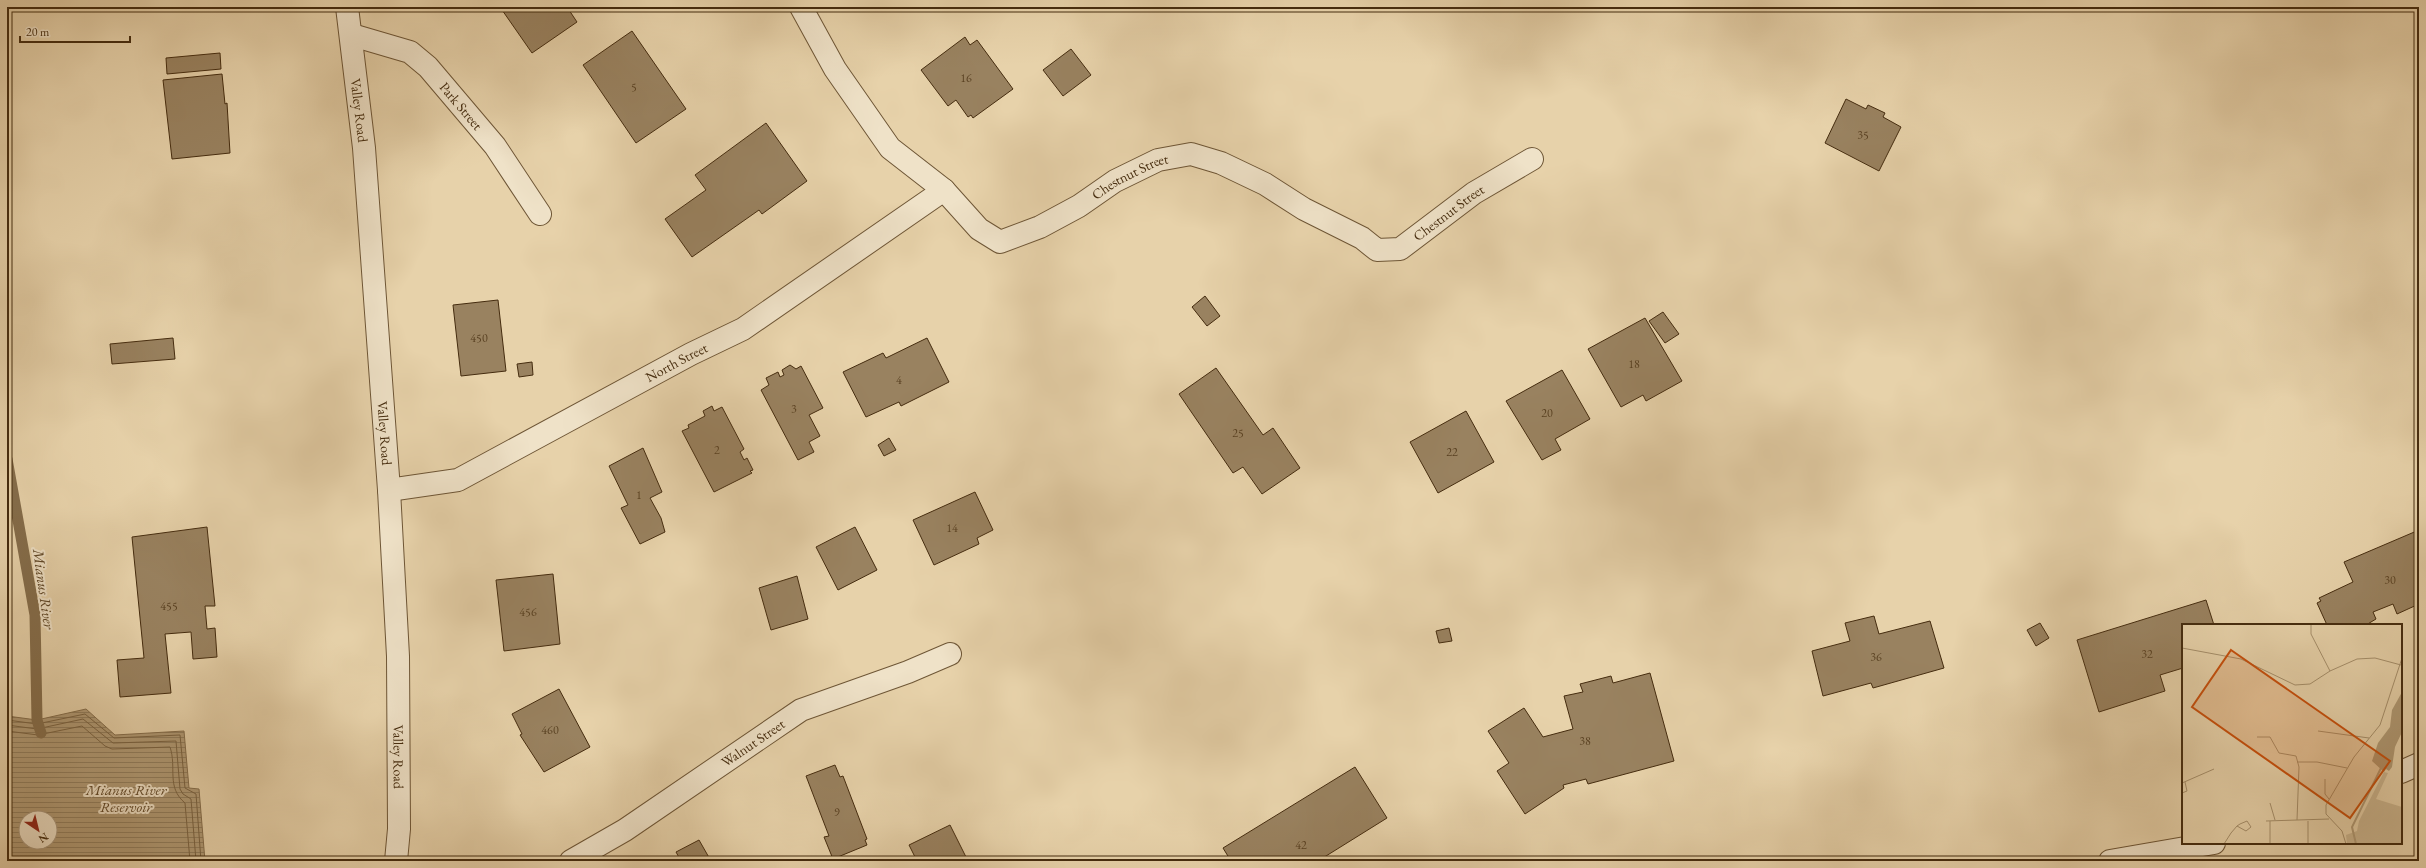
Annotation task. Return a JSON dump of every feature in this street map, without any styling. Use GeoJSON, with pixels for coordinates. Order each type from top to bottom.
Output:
{"type":"FeatureCollection","features":[{"type":"Feature","properties":{"kind":"street","name":"Valley Road"},"geometry":{"type":"LineString","coordinates":[[347,7],[352,35],[364,148],[389,490],[398,656],[400,829],[396,861]]}},
{"type":"Feature","properties":{"kind":"street","name":"Chestnut Street"},"geometry":{"type":"LineString","coordinates":[[801,7],[835,69],[890,148],[944,190],[979,229],[1000,242],[1040,227],[1079,206],[1115,181],[1158,160],[1191,154],[1221,163],[1265,184],[1304,209],[1362,238],[1377,250],[1400,249],[1474,193],[1532,159]]}},
{"type":"Feature","properties":{"kind":"street","name":"Park Street"},"geometry":{"type":"LineString","coordinates":[[352,35],[410,52],[428,67],[494,146],[540,214]]}},
{"type":"Feature","properties":{"kind":"street","name":"North Street"},"geometry":{"type":"LineString","coordinates":[[389,490],[458,480],[685,357],[743,329],[944,190]]}},
{"type":"Feature","properties":{"kind":"street","name":"Walnut Street"},"geometry":{"type":"LineString","coordinates":[[571,861],[626,830],[801,710],[908,672],[950,654]]}},
{"type":"Feature","properties":{"kind":"street"},"geometry":{"type":"LineString","coordinates":[[2402,772],[2419,764]]}},
{"type":"Feature","properties":{"kind":"street"},"geometry":{"type":"LineString","coordinates":[[2110,861],[2208,844]]}},
{"type":"Feature","properties":{"kind":"water","name":"Mianus River Reservoir"},"geometry":{"type":"Polygon","coordinates":[[[86,709],[115,735],[184,731],[189,788],[199,789],[205,861],[7,861],[7,716],[37,720],[86,709]]]}},
{"type":"Feature","properties":{"kind":"building"},"geometry":{"type":"Polygon","coordinates":[[[500,7],[567,7],[577,22],[532,53],[500,7]]]}},
{"type":"Feature","properties":{"kind":"building"},"geometry":{"type":"Polygon","coordinates":[[[632,31],[686,109],[636,143],[583,65],[632,31]]]}},
{"type":"Feature","properties":{"kind":"building"},"geometry":{"type":"Polygon","coordinates":[[[965,37],[970,45],[977,40],[1013,89],[973,118],[971,115],[968,117],[956,100],[948,106],[921,70],[965,37]]]}},
{"type":"Feature","properties":{"kind":"building"},"geometry":{"type":"Polygon","coordinates":[[[1071,49],[1091,75],[1063,96],[1043,70],[1071,49]]]}},
{"type":"Feature","properties":{"kind":"building"},"geometry":{"type":"Polygon","coordinates":[[[220,53],[221,69],[167,74],[166,58],[220,53]]]}},
{"type":"Feature","properties":{"kind":"building"},"geometry":{"type":"Polygon","coordinates":[[[222,74],[225,104],[227,103],[230,153],[172,159],[163,80],[222,74]]]}},
{"type":"Feature","properties":{"kind":"building"},"geometry":{"type":"Polygon","coordinates":[[[1846,99],[1866,109],[1868,105],[1885,113],[1883,117],[1901,127],[1879,171],[1825,143],[1846,99]]]}},
{"type":"Feature","properties":{"kind":"building"},"geometry":{"type":"Polygon","coordinates":[[[766,123],[807,181],[762,214],[759,210],[692,257],[665,219],[706,190],[695,175],[766,123]]]}},
{"type":"Feature","properties":{"kind":"building"},"geometry":{"type":"Polygon","coordinates":[[[1205,296],[1220,316],[1207,326],[1192,307],[1205,296]]]}},
{"type":"Feature","properties":{"kind":"building"},"geometry":{"type":"Polygon","coordinates":[[[498,300],[506,371],[461,376],[453,305],[498,300]]]}},
{"type":"Feature","properties":{"kind":"building"},"geometry":{"type":"Polygon","coordinates":[[[1663,312],[1679,334],[1665,343],[1649,321],[1663,312]]]}},
{"type":"Feature","properties":{"kind":"building"},"geometry":{"type":"Polygon","coordinates":[[[1645,318],[1682,381],[1646,401],[1643,395],[1621,407],[1588,349],[1645,318]]]}},
{"type":"Feature","properties":{"kind":"building"},"geometry":{"type":"Polygon","coordinates":[[[173,338],[175,359],[112,364],[110,344],[173,338]]]}},
{"type":"Feature","properties":{"kind":"building"},"geometry":{"type":"Polygon","coordinates":[[[927,338],[949,382],[901,406],[899,402],[866,417],[843,372],[883,353],[886,358],[927,338]]]}},
{"type":"Feature","properties":{"kind":"building"},"geometry":{"type":"Polygon","coordinates":[[[532,362],[533,375],[519,377],[517,364],[532,362]]]}},
{"type":"Feature","properties":{"kind":"building"},"geometry":{"type":"Polygon","coordinates":[[[790,365],[796,369],[801,366],[823,408],[809,415],[820,436],[809,442],[814,452],[798,460],[761,390],[769,385],[766,378],[778,372],[780,377],[784,375],[782,370],[790,365]]]}},
{"type":"Feature","properties":{"kind":"building"},"geometry":{"type":"Polygon","coordinates":[[[1216,368],[1263,435],[1273,428],[1300,468],[1262,494],[1243,467],[1233,473],[1179,394],[1216,368]]]}},
{"type":"Feature","properties":{"kind":"building"},"geometry":{"type":"Polygon","coordinates":[[[1562,370],[1590,419],[1555,439],[1561,450],[1542,460],[1506,401],[1562,370]]]}},
{"type":"Feature","properties":{"kind":"building"},"geometry":{"type":"Polygon","coordinates":[[[712,406],[714,411],[722,407],[744,449],[740,452],[744,460],[747,458],[753,470],[750,471],[752,473],[714,492],[682,431],[689,428],[688,425],[705,416],[703,411],[712,406]]]}},
{"type":"Feature","properties":{"kind":"building"},"geometry":{"type":"Polygon","coordinates":[[[1466,411],[1494,462],[1438,493],[1410,442],[1466,411]]]}},
{"type":"Feature","properties":{"kind":"building"},"geometry":{"type":"Polygon","coordinates":[[[889,438],[896,450],[884,456],[878,445],[889,438]]]}},
{"type":"Feature","properties":{"kind":"building"},"geometry":{"type":"Polygon","coordinates":[[[643,448],[662,492],[650,498],[661,518],[665,532],[640,544],[621,508],[628,505],[609,466],[643,448]]]}},
{"type":"Feature","properties":{"kind":"building"},"geometry":{"type":"Polygon","coordinates":[[[975,492],[993,530],[977,538],[979,544],[934,565],[913,520],[975,492]]]}},
{"type":"Feature","properties":{"kind":"building"},"geometry":{"type":"Polygon","coordinates":[[[207,527],[215,606],[205,606],[207,629],[215,628],[217,657],[193,659],[191,632],[165,634],[171,693],[120,697],[117,660],[144,658],[132,537],[207,527]]]}},
{"type":"Feature","properties":{"kind":"building"},"geometry":{"type":"Polygon","coordinates":[[[855,527],[877,570],[838,590],[816,547],[855,527]]]}},
{"type":"Feature","properties":{"kind":"building"},"geometry":{"type":"Polygon","coordinates":[[[2419,530],[2419,604],[2397,614],[2393,604],[2373,612],[2376,619],[2368,624],[2327,624],[2317,603],[2321,601],[2319,598],[2353,582],[2344,562],[2419,530]]]}},
{"type":"Feature","properties":{"kind":"building"},"geometry":{"type":"Polygon","coordinates":[[[553,574],[560,644],[504,651],[496,580],[553,574]]]}},
{"type":"Feature","properties":{"kind":"building"},"geometry":{"type":"Polygon","coordinates":[[[797,576],[808,619],[771,630],[759,588],[797,576]]]}},
{"type":"Feature","properties":{"kind":"building"},"geometry":{"type":"Polygon","coordinates":[[[2206,600],[2214,624],[2182,624],[2182,668],[2160,675],[2165,691],[2099,712],[2077,640],[2206,600]]]}},
{"type":"Feature","properties":{"kind":"building"},"geometry":{"type":"Polygon","coordinates":[[[1874,616],[1879,634],[1930,621],[1944,668],[1873,688],[1871,683],[1823,696],[1812,651],[1850,641],[1845,623],[1874,616]]]}},
{"type":"Feature","properties":{"kind":"building"},"geometry":{"type":"Polygon","coordinates":[[[2040,623],[2049,638],[2036,646],[2027,630],[2040,623]]]}},
{"type":"Feature","properties":{"kind":"building"},"geometry":{"type":"Polygon","coordinates":[[[1449,628],[1452,641],[1439,643],[1436,631],[1449,628]]]}},
{"type":"Feature","properties":{"kind":"building"},"geometry":{"type":"Polygon","coordinates":[[[1650,673],[1674,761],[1588,784],[1586,779],[1563,785],[1564,788],[1525,814],[1497,771],[1509,763],[1488,731],[1524,708],[1543,737],[1573,729],[1564,696],[1583,692],[1580,684],[1611,676],[1613,683],[1650,673]]]}},
{"type":"Feature","properties":{"kind":"building"},"geometry":{"type":"Polygon","coordinates":[[[559,689],[590,747],[544,772],[520,735],[522,734],[512,714],[559,689]]]}},
{"type":"Feature","properties":{"kind":"building"},"geometry":{"type":"Polygon","coordinates":[[[835,765],[840,777],[843,776],[867,839],[865,840],[867,845],[833,859],[824,837],[829,836],[806,776],[835,765]]]}},
{"type":"Feature","properties":{"kind":"building"},"geometry":{"type":"Polygon","coordinates":[[[1355,767],[1387,818],[1318,861],[1231,861],[1223,848],[1355,767]]]}},
{"type":"Feature","properties":{"kind":"building"},"geometry":{"type":"Polygon","coordinates":[[[950,825],[966,857],[958,861],[917,861],[909,845],[950,825]]]}},
{"type":"Feature","properties":{"kind":"building"},"geometry":{"type":"Polygon","coordinates":[[[699,840],[711,861],[681,861],[676,852],[699,840]]]}},
{"type":"Feature","properties":{"kind":"waterway","name":"Mianus River"},"geometry":{"type":"LineString","coordinates":[[7,459],[35,615],[37,720],[41,733]]}}]}
